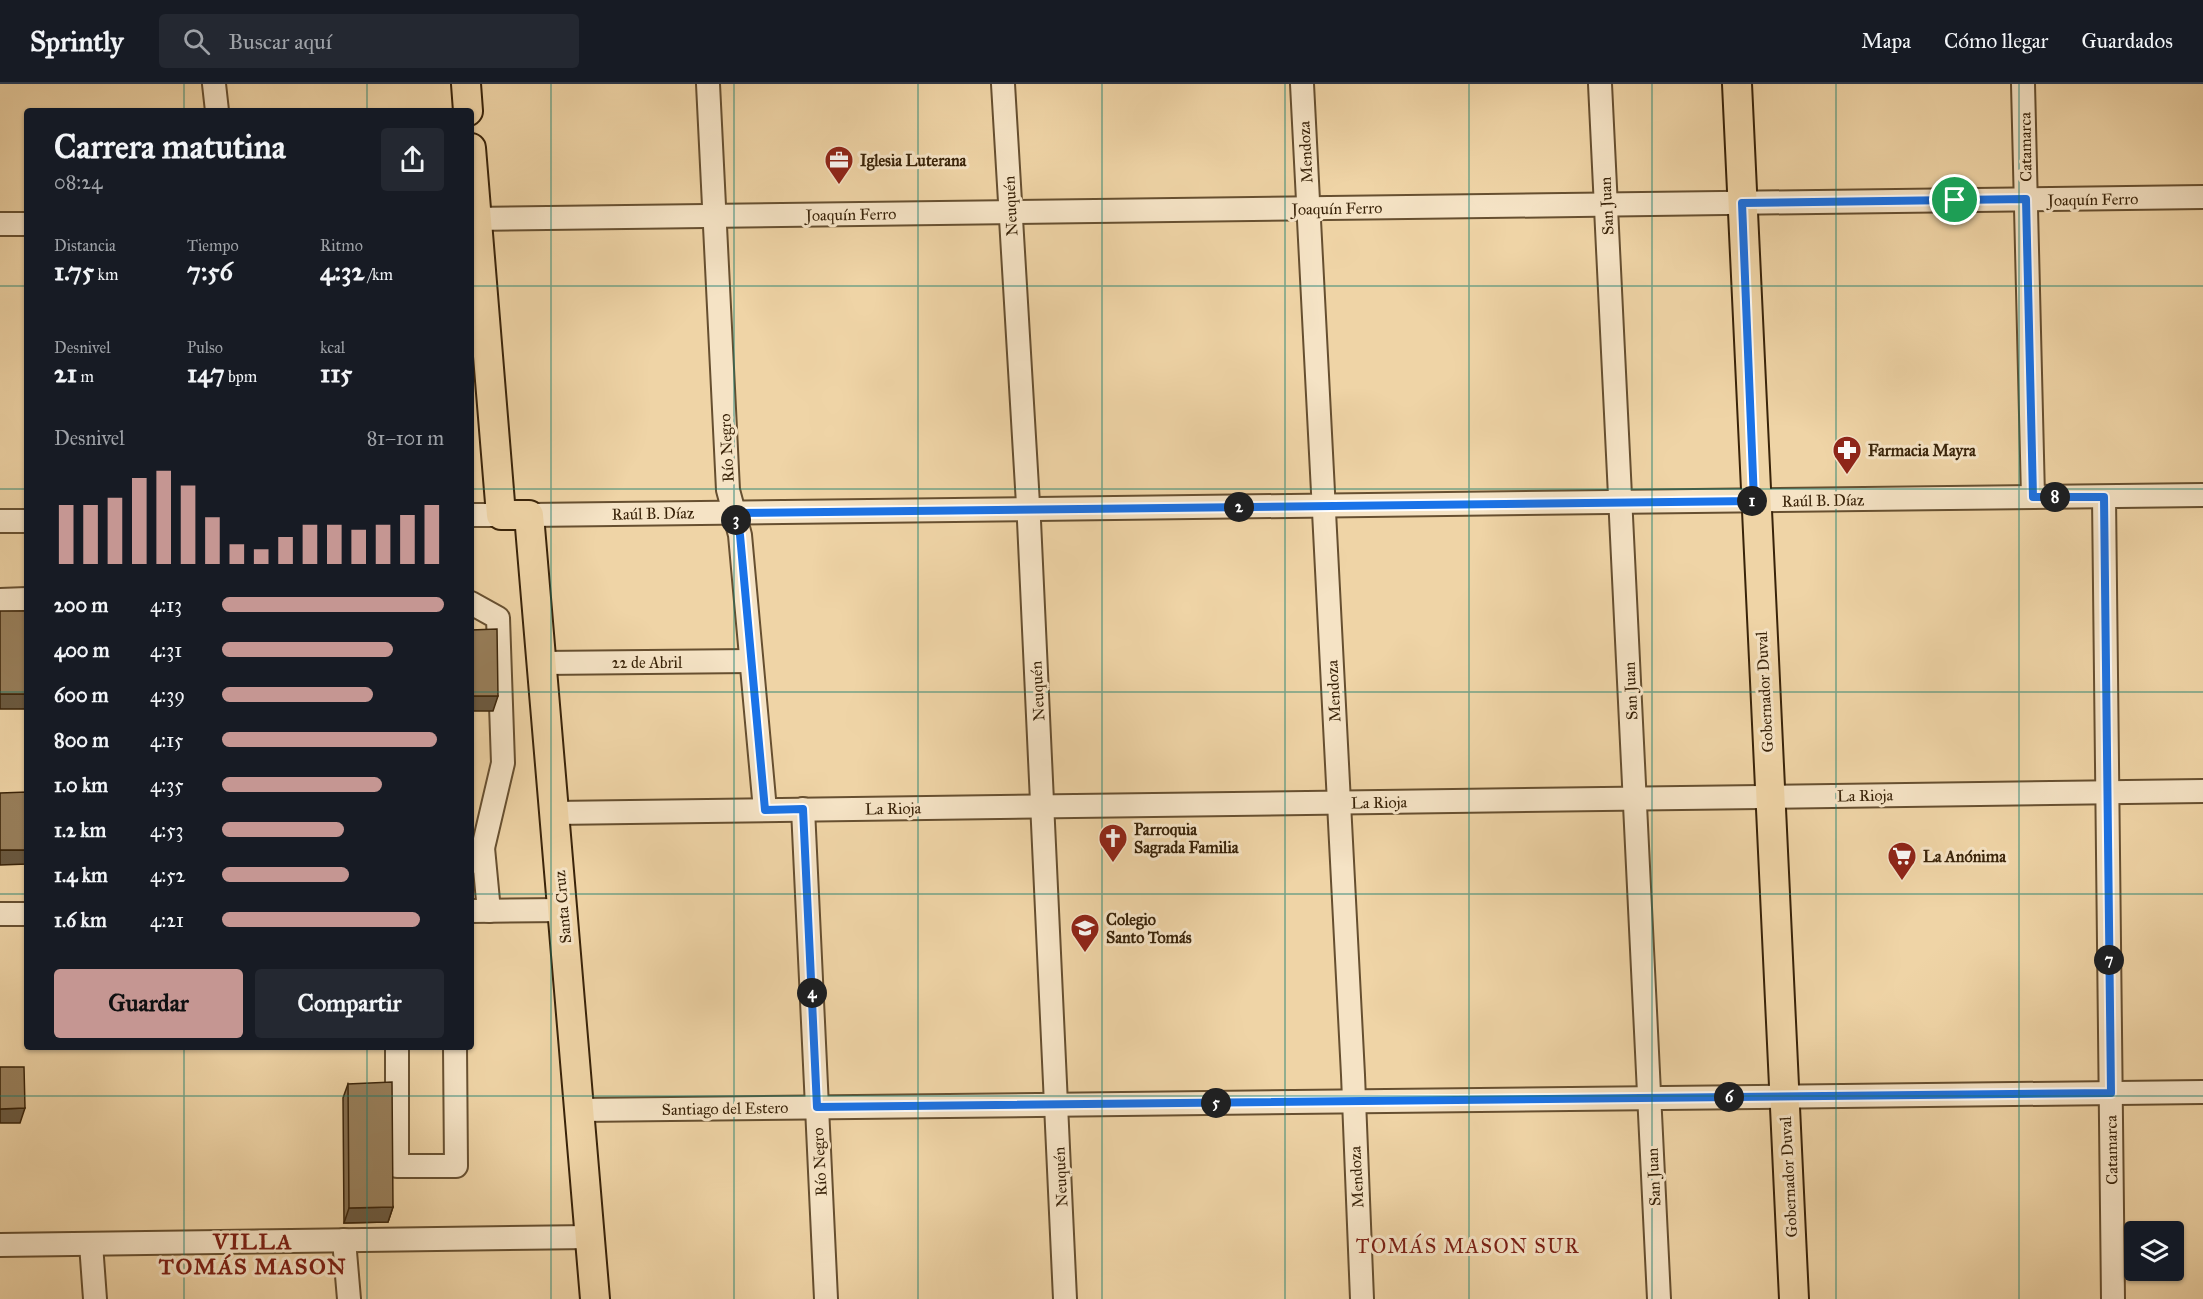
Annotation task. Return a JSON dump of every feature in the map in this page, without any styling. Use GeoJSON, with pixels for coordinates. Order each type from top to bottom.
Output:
{"type":"FeatureCollection","features":[{"type":"Feature","properties":{"kind":"main road"},"geometry":{"type":"LineString","coordinates":[[466,84],[468,108]]}},
{"type":"Feature","properties":{"kind":"main road","name":"Gobernador Duval"},"geometry":{"type":"LineString","coordinates":[[1737,84],[1754,501],[1794,1299]]}},
{"type":"Feature","properties":{"kind":"main road"},"geometry":{"type":"LineString","coordinates":[[474,219],[501,515]]}},
{"type":"Feature","properties":{"kind":"main road","name":"Raúl B. Díaz"},"geometry":{"type":"LineString","coordinates":[[501,515],[529,515]]}},
{"type":"Feature","properties":{"kind":"main road","name":"Santa Cruz"},"geometry":{"type":"LineString","coordinates":[[529,515],[596,1299]]}},
{"type":"Feature","properties":{"kind":"street"},"geometry":{"type":"LineString","coordinates":[[214,84],[217,108]]}},
{"type":"Feature","properties":{"kind":"street","name":"Río Negro"},"geometry":{"type":"LineString","coordinates":[[708,84],[728,490],[740,535],[765,810]]}},
{"type":"Feature","properties":{"kind":"street","name":"Neuquén"},"geometry":{"type":"LineString","coordinates":[[1003,84],[1028,509],[1065,1299]]}},
{"type":"Feature","properties":{"kind":"street","name":"Mendoza"},"geometry":{"type":"LineString","coordinates":[[1302,84],[1362,1299]]}},
{"type":"Feature","properties":{"kind":"street","name":"San Juan"},"geometry":{"type":"LineString","coordinates":[[1600,84],[1659,1299]]}},
{"type":"Feature","properties":{"kind":"street","name":"Catamarca"},"geometry":{"type":"LineString","coordinates":[[2023,84],[2033,497]]}},
{"type":"Feature","properties":{"kind":"street","name":"Joaquín Ferro"},"geometry":{"type":"LineString","coordinates":[[474,219],[2203,197]]}},
{"type":"Feature","properties":{"kind":"street"},"geometry":{"type":"LineString","coordinates":[[0,224],[24,224]]}},
{"type":"Feature","properties":{"kind":"street","name":"Raúl B. Díaz"},"geometry":{"type":"LineString","coordinates":[[529,515],[2203,495]]}},
{"type":"Feature","properties":{"kind":"street","name":"Catamarca"},"geometry":{"type":"LineString","coordinates":[[2104,497],[2113,1299]]}},
{"type":"Feature","properties":{"kind":"street","name":"Raúl B. Díaz"},"geometry":{"type":"LineString","coordinates":[[474,515],[501,515]]}},
{"type":"Feature","properties":{"kind":"street"},"geometry":{"type":"LineString","coordinates":[[0,521],[24,521]]}},
{"type":"Feature","properties":{"kind":"street"},"geometry":{"type":"LineString","coordinates":[[0,600],[24,599]]}},
{"type":"Feature","properties":{"kind":"street"},"geometry":{"type":"LineString","coordinates":[[474,605],[498,618],[503,764],[477,855],[480,911],[562,910]]}},
{"type":"Feature","properties":{"kind":"street","name":"22 de Abril"},"geometry":{"type":"LineString","coordinates":[[542,663],[751,662]]}},
{"type":"Feature","properties":{"kind":"street","name":"La Rioja"},"geometry":{"type":"LineString","coordinates":[[554,813],[2203,791]]}},
{"type":"Feature","properties":{"kind":"street","name":"Río Negro"},"geometry":{"type":"LineString","coordinates":[[803,809],[826,1299]]}},
{"type":"Feature","properties":{"kind":"street"},"geometry":{"type":"LineString","coordinates":[[0,914],[24,914]]}},
{"type":"Feature","properties":{"kind":"street"},"geometry":{"type":"LineString","coordinates":[[397,1050],[397,1166],[456,1166],[455,1050]]}},
{"type":"Feature","properties":{"kind":"street","name":"Santiago del Estero"},"geometry":{"type":"LineString","coordinates":[[579,1110],[2203,1092]]}},
{"type":"Feature","properties":{"kind":"street"},"geometry":{"type":"LineString","coordinates":[[0,1245],[590,1237]]}},
{"type":"Feature","properties":{"kind":"street"},"geometry":{"type":"LineString","coordinates":[[344,1240],[349,1299]]}},
{"type":"Feature","properties":{"kind":"street"},"geometry":{"type":"LineString","coordinates":[[91,1244],[95,1299]]}},
{"type":"Feature","properties":{"kind":"building"},"geometry":{"type":"Polygon","coordinates":[[[0,611],[24,611],[24,694],[0,694],[0,611]]]}},
{"type":"Feature","properties":{"kind":"building"},"geometry":{"type":"Polygon","coordinates":[[[497,629],[498,696],[474,696],[474,630],[497,629]]]}},
{"type":"Feature","properties":{"kind":"building"},"geometry":{"type":"Polygon","coordinates":[[[24,792],[24,850],[0,850],[0,793],[24,792]]]}},
{"type":"Feature","properties":{"kind":"building"},"geometry":{"type":"Polygon","coordinates":[[[0,1067],[24,1067],[25,1108],[0,1109],[0,1067]]]}},
{"type":"Feature","properties":{"kind":"building"},"geometry":{"type":"Polygon","coordinates":[[[392,1082],[393,1207],[349,1208],[348,1084],[392,1082]]]}},
{"type":"Feature","properties":{"kind":"place","name":"Iglesia Luterana"},"geometry":{"type":"Point","coordinates":[839,186]}},
{"type":"Feature","properties":{"kind":"place","name":"Farmacia Mayra"},"geometry":{"type":"Point","coordinates":[1847,476]}},
{"type":"Feature","properties":{"kind":"place","name":"Parroquia Sagrada Familia"},"geometry":{"type":"Point","coordinates":[1113,864]}},
{"type":"Feature","properties":{"kind":"place","name":"La Anónima"},"geometry":{"type":"Point","coordinates":[1902,882]}},
{"type":"Feature","properties":{"kind":"place","name":"Colegio Santo Tomás"},"geometry":{"type":"Point","coordinates":[1085,954]}},
{"type":"Feature","properties":{"kind":"district","name":"TOMÁS MASON SUR"},"geometry":{"type":"Point","coordinates":[1468,1246]}},
{"type":"Feature","properties":{"kind":"district","name":"VILLA TOMÁS MASON"},"geometry":{"type":"Point","coordinates":[253,1254]}},
{"type":"Feature","properties":{"kind":"route"},"geometry":{"type":"LineString","coordinates":[[2026,199],[2033,497],[2104,497],[2111,1093],[817,1107],[803,809],[765,810],[740,535],[734,513],[1754,501],[1742,203],[1955,200],[2026,199]]}}]}
